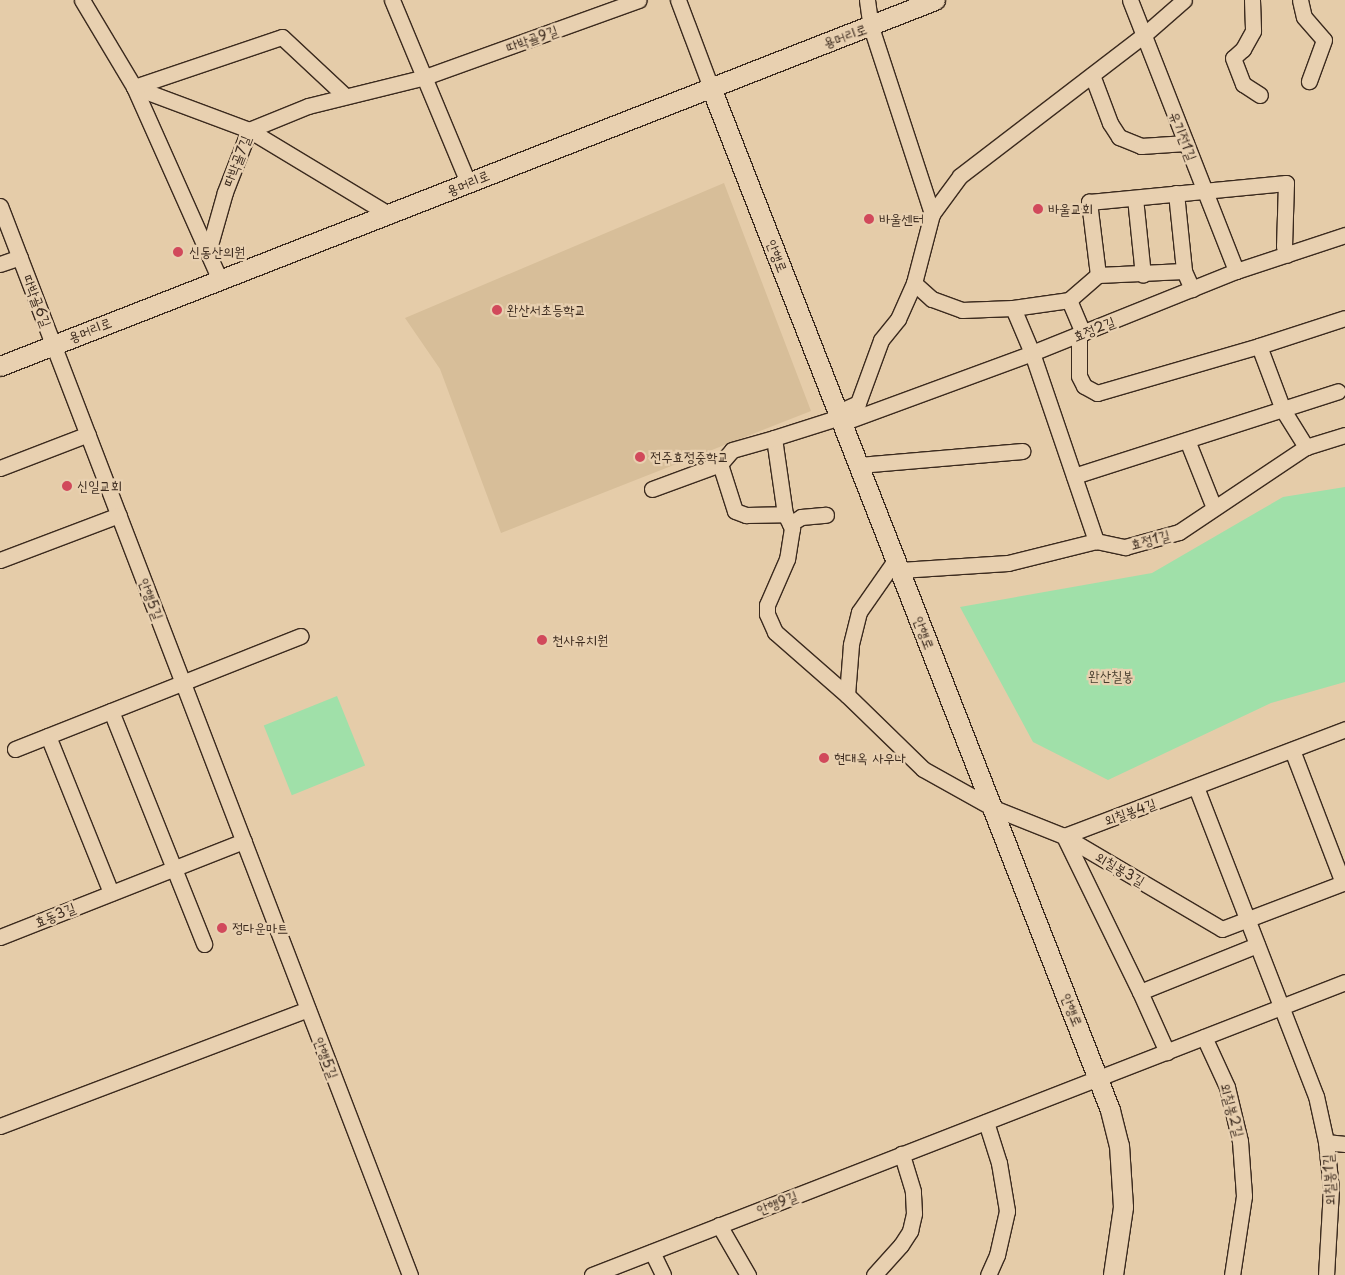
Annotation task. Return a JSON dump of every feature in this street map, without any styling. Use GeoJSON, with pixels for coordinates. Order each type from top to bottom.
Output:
{"type":"FeatureCollection","features":[{"type":"Feature","properties":{"kind":"street"},"geometry":{"type":"LineString","coordinates":[[82,0],[134,87],[220,280]]}},
{"type":"Feature","properties":{"kind":"street"},"geometry":{"type":"LineString","coordinates":[[392,0],[468,183]]}},
{"type":"Feature","properties":{"kind":"street","name":"따박골9길"},"geometry":{"type":"LineString","coordinates":[[249,130],[308,106],[344,95],[425,78],[639,0]]}},
{"type":"Feature","properties":{"kind":"street","name":"안행로"},"geometry":{"type":"LineString","coordinates":[[678,0],[991,807],[1099,1078],[1119,1145],[1123,1207],[1113,1275]]}},
{"type":"Feature","properties":{"kind":"street"},"geometry":{"type":"LineString","coordinates":[[867,0],[871,27],[932,214]]}},
{"type":"Feature","properties":{"kind":"street","name":"용머리로"},"geometry":{"type":"LineString","coordinates":[[0,366],[390,215],[710,86],[871,27],[907,5],[935,0]]}},
{"type":"Feature","properties":{"kind":"street","name":"유기전1길"},"geometry":{"type":"LineString","coordinates":[[1130,0],[1236,271]]}},
{"type":"Feature","properties":{"kind":"street"},"geometry":{"type":"LineString","coordinates":[[652,489],[720,464],[732,450],[840,418],[858,403],[881,340],[898,319],[914,283],[932,214],[960,176],[1144,35],[1184,0]]}},
{"type":"Feature","properties":{"kind":"street"},"geometry":{"type":"LineString","coordinates":[[1252,0],[1253,31],[1243,49],[1233,58],[1243,84],[1260,95]]}},
{"type":"Feature","properties":{"kind":"street"},"geometry":{"type":"LineString","coordinates":[[1300,0],[1304,17],[1324,40],[1309,81]]}},
{"type":"Feature","properties":{"kind":"street"},"geometry":{"type":"LineString","coordinates":[[134,87],[282,37],[344,95]]}},
{"type":"Feature","properties":{"kind":"street"},"geometry":{"type":"LineString","coordinates":[[1092,74],[1110,123],[1119,137],[1141,146],[1186,143]]}},
{"type":"Feature","properties":{"kind":"street","name":"따박골7길"},"geometry":{"type":"LineString","coordinates":[[134,87],[249,130],[225,192],[208,252]]}},
{"type":"Feature","properties":{"kind":"street"},"geometry":{"type":"LineString","coordinates":[[249,130],[390,215]]}},
{"type":"Feature","properties":{"kind":"street"},"geometry":{"type":"LineString","coordinates":[[1098,275],[1089,202],[1286,183],[1284,246],[1287,254]]}},
{"type":"Feature","properties":{"kind":"street"},"geometry":{"type":"LineString","coordinates":[[1176,194],[1184,271],[1192,289]]}},
{"type":"Feature","properties":{"kind":"street"},"geometry":{"type":"LineString","coordinates":[[1135,198],[1143,275]]}},
{"type":"Feature","properties":{"kind":"street","name":"따박골6길"},"geometry":{"type":"LineString","coordinates":[[0,206],[54,344]]}},
{"type":"Feature","properties":{"kind":"street","name":"효정2길"},"geometry":{"type":"LineString","coordinates":[[840,418],[1032,353],[1236,271],[1345,235]]}},
{"type":"Feature","properties":{"kind":"street","name":"따박골6길"},"geometry":{"type":"LineString","coordinates":[[0,264],[20,257]]}},
{"type":"Feature","properties":{"kind":"street"},"geometry":{"type":"LineString","coordinates":[[914,283],[932,300],[962,310],[1013,308],[1069,300],[1098,275],[1143,275],[1184,271]]}},
{"type":"Feature","properties":{"kind":"street"},"geometry":{"type":"LineString","coordinates":[[1069,300],[1081,334],[1079,376],[1084,386],[1097,393],[1259,346],[1345,318]]}},
{"type":"Feature","properties":{"kind":"street"},"geometry":{"type":"LineString","coordinates":[[1013,308],[1032,353],[1096,541]]}},
{"type":"Feature","properties":{"kind":"street","name":"안행5길"},"geometry":{"type":"LineString","coordinates":[[54,344],[410,1275]]}},
{"type":"Feature","properties":{"kind":"street"},"geometry":{"type":"LineString","coordinates":[[1259,346],[1283,410],[1306,447]]}},
{"type":"Feature","properties":{"kind":"street"},"geometry":{"type":"LineString","coordinates":[[1074,476],[1338,392]]}},
{"type":"Feature","properties":{"kind":"street"},"geometry":{"type":"LineString","coordinates":[[0,468],[88,434]]}},
{"type":"Feature","properties":{"kind":"street","name":"효정1길"},"geometry":{"type":"LineString","coordinates":[[898,564],[1008,563],[1096,541],[1125,547],[1179,532],[1306,447],[1345,435]]}},
{"type":"Feature","properties":{"kind":"street","name":"외칠봉3길"},"geometry":{"type":"LineString","coordinates":[[774,438],[787,519],[792,528],[787,559],[767,605],[768,624],[847,695],[923,768],[991,807],[1064,836],[1222,929],[1344,882],[1292,750]]}},
{"type":"Feature","properties":{"kind":"street"},"geometry":{"type":"LineString","coordinates":[[1187,440],[1214,508]]}},
{"type":"Feature","properties":{"kind":"street"},"geometry":{"type":"LineString","coordinates":[[859,465],[1022,451]]}},
{"type":"Feature","properties":{"kind":"street"},"geometry":{"type":"LineString","coordinates":[[720,464],[735,511],[746,516],[787,519],[826,515]]}},
{"type":"Feature","properties":{"kind":"street"},"geometry":{"type":"LineString","coordinates":[[0,560],[119,515]]}},
{"type":"Feature","properties":{"kind":"street"},"geometry":{"type":"LineString","coordinates":[[847,695],[851,645],[860,612],[898,564]]}},
{"type":"Feature","properties":{"kind":"street"},"geometry":{"type":"LineString","coordinates":[[15,749],[300,636]]}},
{"type":"Feature","properties":{"kind":"street"},"geometry":{"type":"LineString","coordinates":[[111,711],[204,944]]}},
{"type":"Feature","properties":{"kind":"street","name":"외칠봉4길"},"geometry":{"type":"LineString","coordinates":[[1064,836],[1345,729]]}},
{"type":"Feature","properties":{"kind":"street"},"geometry":{"type":"LineString","coordinates":[[48,736],[111,893],[244,841]]}},
{"type":"Feature","properties":{"kind":"street"},"geometry":{"type":"LineString","coordinates":[[1196,787],[1280,1007],[1304,1059],[1326,1142]]}},
{"type":"Feature","properties":{"kind":"street"},"geometry":{"type":"LineString","coordinates":[[1064,836],[1167,1052]]}},
{"type":"Feature","properties":{"kind":"street","name":"효동3길"},"geometry":{"type":"LineString","coordinates":[[0,937],[111,893]]}},
{"type":"Feature","properties":{"kind":"street"},"geometry":{"type":"LineString","coordinates":[[1140,992],[1257,945]]}},
{"type":"Feature","properties":{"kind":"street"},"geometry":{"type":"LineString","coordinates":[[1099,1078],[1345,982]]}},
{"type":"Feature","properties":{"kind":"street"},"geometry":{"type":"LineString","coordinates":[[0,1126],[308,1009]]}},
{"type":"Feature","properties":{"kind":"street","name":"외칠봉2길"},"geometry":{"type":"LineString","coordinates":[[1204,1037],[1227,1087],[1235,1114],[1244,1187],[1242,1223],[1232,1275]]}},
{"type":"Feature","properties":{"kind":"street","name":"안행9길"},"geometry":{"type":"LineString","coordinates":[[592,1275],[1099,1078]]}},
{"type":"Feature","properties":{"kind":"street"},"geometry":{"type":"LineString","coordinates":[[986,1122],[999,1163],[1006,1211],[997,1255],[988,1275]]}},
{"type":"Feature","properties":{"kind":"street","name":"외칠봉1길"},"geometry":{"type":"LineString","coordinates":[[1326,1275],[1338,1237],[1326,1142],[1345,1144]]}},
{"type":"Feature","properties":{"kind":"street"},"geometry":{"type":"LineString","coordinates":[[879,1269],[910,1231],[914,1213],[913,1191],[902,1154]]}},
{"type":"Feature","properties":{"kind":"street"},"geometry":{"type":"LineString","coordinates":[[719,1226],[748,1275]]}},
{"type":"Feature","properties":{"kind":"street"},"geometry":{"type":"LineString","coordinates":[[652,1252],[664,1275]]}},
{"type":"Feature","properties":{"kind":"shaded area"},"geometry":{"type":"Polygon","coordinates":[[[724,183],[811,411],[501,533],[440,369],[405,318],[724,183]]]}},
{"type":"Feature","properties":{"kind":"green space","name":"완산칠봉"},"geometry":{"type":"Polygon","coordinates":[[[1345,487],[1345,682],[1271,703],[1108,780],[1033,742],[960,607],[1152,573],[1283,497],[1345,487]]]}},
{"type":"Feature","properties":{"kind":"green space"},"geometry":{"type":"Polygon","coordinates":[[[337,696],[365,766],[292,795],[264,726],[337,696]]]}},
{"type":"Feature","properties":{"kind":"place","name":"바울교회"},"geometry":{"type":"Point","coordinates":[1038,209]}},
{"type":"Feature","properties":{"kind":"place","name":"바울센터"},"geometry":{"type":"Point","coordinates":[869,219]}},
{"type":"Feature","properties":{"kind":"place","name":"신동산의원"},"geometry":{"type":"Point","coordinates":[178,252]}},
{"type":"Feature","properties":{"kind":"place","name":"완산서초등학교"},"geometry":{"type":"Point","coordinates":[497,310]}},
{"type":"Feature","properties":{"kind":"place","name":"전주효정중학교"},"geometry":{"type":"Point","coordinates":[640,457]}},
{"type":"Feature","properties":{"kind":"place","name":"신일교회"},"geometry":{"type":"Point","coordinates":[67,486]}},
{"type":"Feature","properties":{"kind":"place","name":"천사유치원"},"geometry":{"type":"Point","coordinates":[542,640]}},
{"type":"Feature","properties":{"kind":"place","name":"현대옥 사우나"},"geometry":{"type":"Point","coordinates":[824,758]}},
{"type":"Feature","properties":{"kind":"place","name":"정다운마트"},"geometry":{"type":"Point","coordinates":[222,928]}}]}
